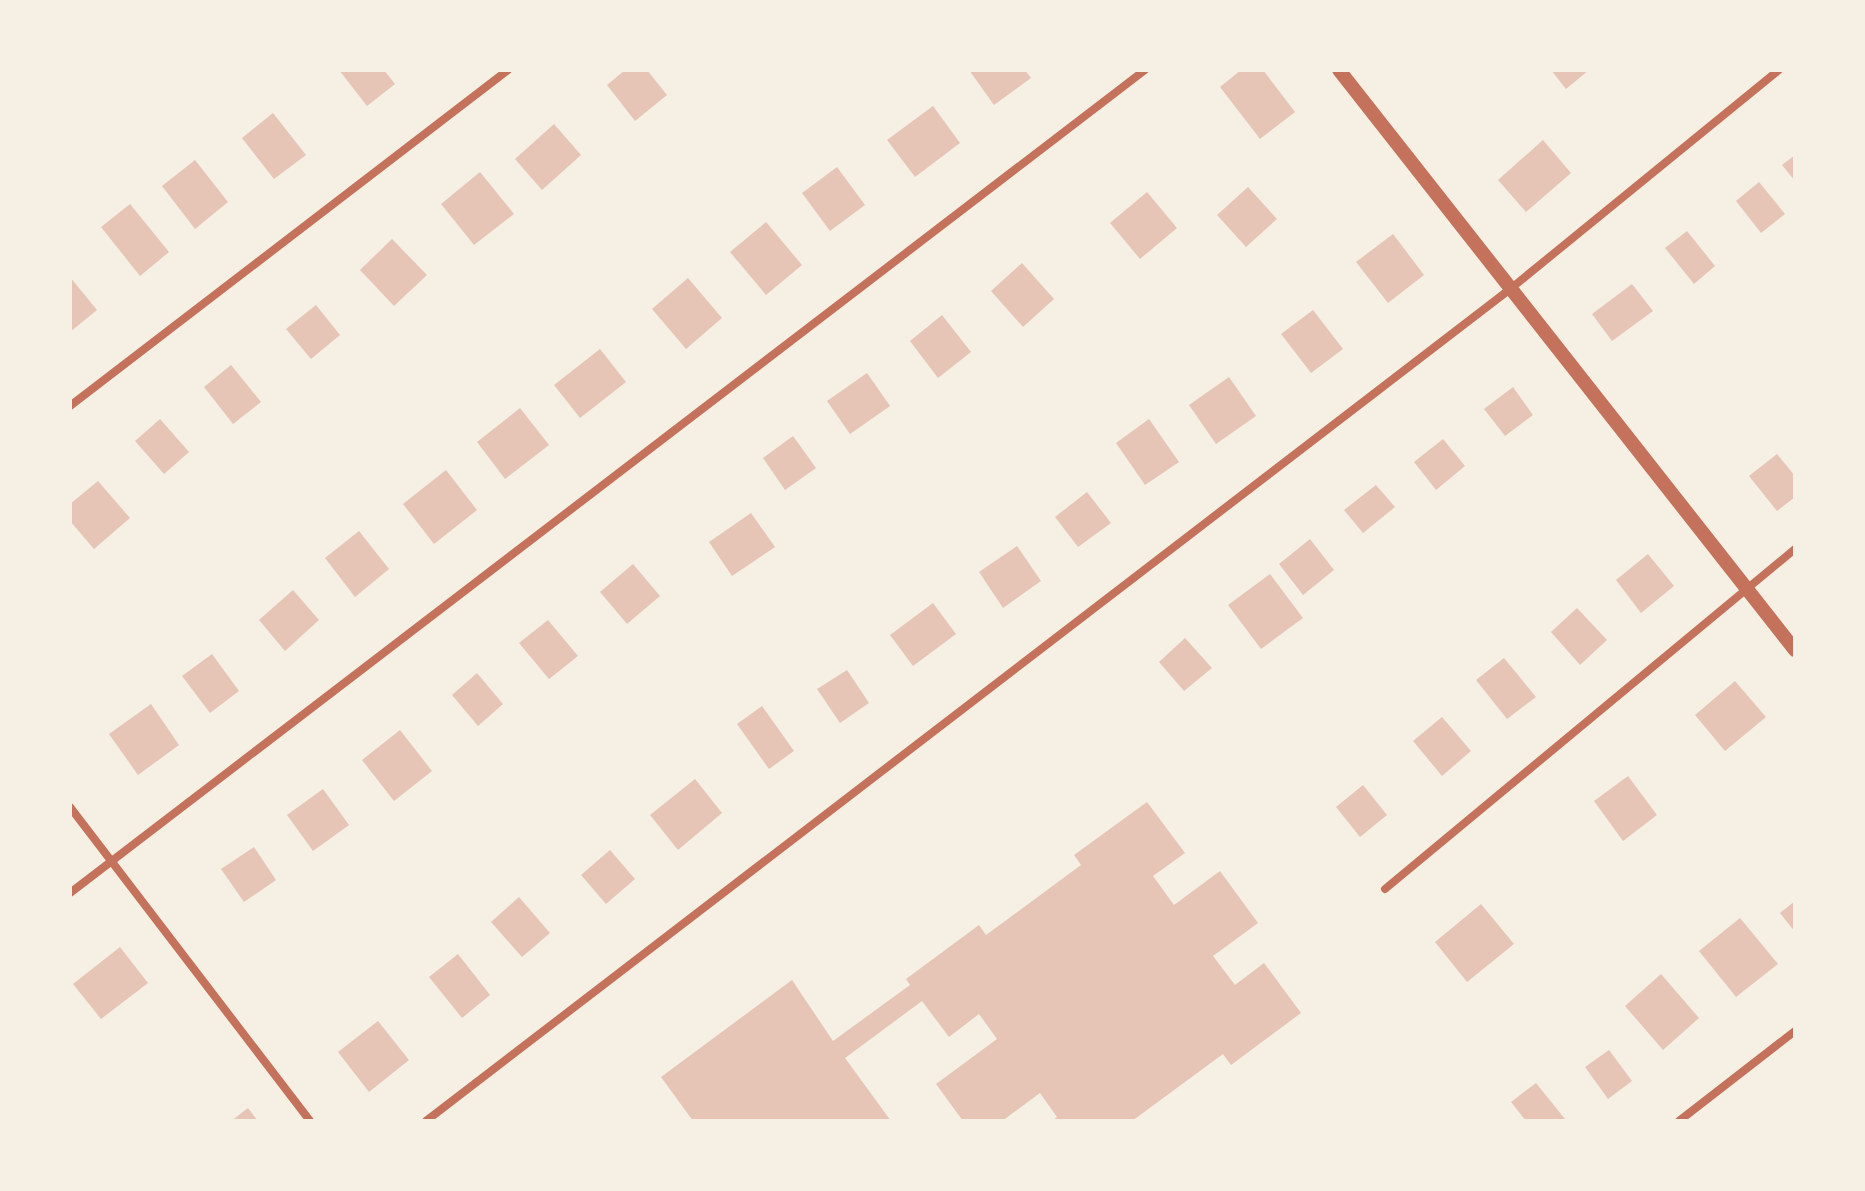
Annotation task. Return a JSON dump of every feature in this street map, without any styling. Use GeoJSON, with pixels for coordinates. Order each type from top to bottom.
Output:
{"type":"FeatureCollection","features":[{"type":"Feature","properties":{"kind":"street"},"geometry":{"type":"LineString","coordinates":[[70,406],[508,70]]}},
{"type":"Feature","properties":{"kind":"street"},"geometry":{"type":"LineString","coordinates":[[70,893],[1145,70]]}},
{"type":"Feature","properties":{"kind":"street"},"geometry":{"type":"LineString","coordinates":[[1339,70],[1795,650]]}},
{"type":"Feature","properties":{"kind":"street"},"geometry":{"type":"LineString","coordinates":[[426,1121],[1509,290],[1779,70]]}},
{"type":"Feature","properties":{"kind":"street"},"geometry":{"type":"LineString","coordinates":[[1385,889],[1795,549]]}},
{"type":"Feature","properties":{"kind":"street"},"geometry":{"type":"LineString","coordinates":[[70,807],[310,1121]]}},
{"type":"Feature","properties":{"kind":"street"},"geometry":{"type":"LineString","coordinates":[[1679,1121],[1795,1031]]}},
{"type":"Feature","properties":{"kind":"building"},"geometry":{"type":"Polygon","coordinates":[[[339,70],[384,70],[395,84],[367,106],[339,70]]]}},
{"type":"Feature","properties":{"kind":"building"},"geometry":{"type":"Polygon","coordinates":[[[625,70],[647,70],[667,95],[635,121],[607,85],[625,70]]]}},
{"type":"Feature","properties":{"kind":"building"},"geometry":{"type":"Polygon","coordinates":[[[969,70],[1025,70],[1031,78],[994,105],[969,70]]]}},
{"type":"Feature","properties":{"kind":"building"},"geometry":{"type":"Polygon","coordinates":[[[1241,70],[1263,70],[1295,112],[1260,139],[1220,87],[1241,70]]]}},
{"type":"Feature","properties":{"kind":"building"},"geometry":{"type":"Polygon","coordinates":[[[1551,70],[1589,70],[1566,89],[1551,70]]]}},
{"type":"Feature","properties":{"kind":"building"},"geometry":{"type":"Polygon","coordinates":[[[933,106],[960,143],[915,177],[887,140],[933,106]]]}},
{"type":"Feature","properties":{"kind":"building"},"geometry":{"type":"Polygon","coordinates":[[[273,113],[306,155],[274,179],[242,138],[273,113]]]}},
{"type":"Feature","properties":{"kind":"building"},"geometry":{"type":"Polygon","coordinates":[[[554,124],[581,155],[542,190],[515,159],[554,124]]]}},
{"type":"Feature","properties":{"kind":"building"},"geometry":{"type":"Polygon","coordinates":[[[1543,140],[1571,173],[1526,212],[1498,180],[1543,140]]]}},
{"type":"Feature","properties":{"kind":"building"},"geometry":{"type":"Polygon","coordinates":[[[1795,155],[1795,181],[1782,165],[1795,155]]]}},
{"type":"Feature","properties":{"kind":"building"},"geometry":{"type":"Polygon","coordinates":[[[195,160],[228,202],[195,229],[162,186],[195,160]]]}},
{"type":"Feature","properties":{"kind":"building"},"geometry":{"type":"Polygon","coordinates":[[[837,167],[865,205],[830,231],[802,193],[837,167]]]}},
{"type":"Feature","properties":{"kind":"building"},"geometry":{"type":"Polygon","coordinates":[[[480,172],[514,214],[474,245],[441,204],[480,172]]]}},
{"type":"Feature","properties":{"kind":"building"},"geometry":{"type":"Polygon","coordinates":[[[1759,182],[1785,214],[1761,233],[1736,201],[1759,182]]]}},
{"type":"Feature","properties":{"kind":"building"},"geometry":{"type":"Polygon","coordinates":[[[1248,187],[1277,219],[1246,247],[1217,215],[1248,187]]]}},
{"type":"Feature","properties":{"kind":"building"},"geometry":{"type":"Polygon","coordinates":[[[1147,192],[1177,228],[1140,259],[1110,223],[1147,192]]]}},
{"type":"Feature","properties":{"kind":"building"},"geometry":{"type":"Polygon","coordinates":[[[130,204],[169,252],[140,276],[101,227],[130,204]]]}},
{"type":"Feature","properties":{"kind":"building"},"geometry":{"type":"Polygon","coordinates":[[[766,222],[802,265],[766,295],[730,252],[766,222]]]}},
{"type":"Feature","properties":{"kind":"building"},"geometry":{"type":"Polygon","coordinates":[[[1687,231],[1715,266],[1694,284],[1665,248],[1687,231]]]}},
{"type":"Feature","properties":{"kind":"building"},"geometry":{"type":"Polygon","coordinates":[[[1393,234],[1424,275],[1388,303],[1356,262],[1393,234]]]}},
{"type":"Feature","properties":{"kind":"building"},"geometry":{"type":"Polygon","coordinates":[[[392,239],[427,275],[394,306],[360,270],[392,239]]]}},
{"type":"Feature","properties":{"kind":"building"},"geometry":{"type":"Polygon","coordinates":[[[1022,263],[1054,299],[1023,327],[991,291],[1022,263]]]}},
{"type":"Feature","properties":{"kind":"building"},"geometry":{"type":"Polygon","coordinates":[[[70,277],[97,310],[70,332],[70,277]]]}},
{"type":"Feature","properties":{"kind":"building"},"geometry":{"type":"Polygon","coordinates":[[[688,278],[722,318],[686,349],[652,309],[688,278]]]}},
{"type":"Feature","properties":{"kind":"building"},"geometry":{"type":"Polygon","coordinates":[[[1632,284],[1653,311],[1612,341],[1592,314],[1632,284]]]}},
{"type":"Feature","properties":{"kind":"building"},"geometry":{"type":"Polygon","coordinates":[[[316,305],[340,335],[311,359],[286,329],[316,305]]]}},
{"type":"Feature","properties":{"kind":"building"},"geometry":{"type":"Polygon","coordinates":[[[1313,310],[1343,349],[1311,373],[1281,334],[1313,310]]]}},
{"type":"Feature","properties":{"kind":"building"},"geometry":{"type":"Polygon","coordinates":[[[942,315],[971,352],[938,378],[910,341],[942,315]]]}},
{"type":"Feature","properties":{"kind":"building"},"geometry":{"type":"Polygon","coordinates":[[[600,349],[626,382],[580,418],[554,385],[600,349]]]}},
{"type":"Feature","properties":{"kind":"building"},"geometry":{"type":"Polygon","coordinates":[[[231,365],[261,402],[233,424],[204,387],[231,365]]]}},
{"type":"Feature","properties":{"kind":"building"},"geometry":{"type":"Polygon","coordinates":[[[867,373],[890,406],[850,434],[827,401],[867,373]]]}},
{"type":"Feature","properties":{"kind":"building"},"geometry":{"type":"Polygon","coordinates":[[[1229,377],[1256,416],[1216,444],[1189,405],[1229,377]]]}},
{"type":"Feature","properties":{"kind":"building"},"geometry":{"type":"Polygon","coordinates":[[[1513,387],[1533,415],[1505,436],[1484,409],[1513,387]]]}},
{"type":"Feature","properties":{"kind":"building"},"geometry":{"type":"Polygon","coordinates":[[[520,408],[549,445],[505,479],[477,442],[520,408]]]}},
{"type":"Feature","properties":{"kind":"building"},"geometry":{"type":"Polygon","coordinates":[[[160,419],[189,452],[164,474],[135,441],[160,419]]]}},
{"type":"Feature","properties":{"kind":"building"},"geometry":{"type":"Polygon","coordinates":[[[1149,419],[1179,462],[1145,485],[1116,443],[1149,419]]]}},
{"type":"Feature","properties":{"kind":"building"},"geometry":{"type":"Polygon","coordinates":[[[793,436],[816,468],[785,490],[763,458],[793,436]]]}},
{"type":"Feature","properties":{"kind":"building"},"geometry":{"type":"Polygon","coordinates":[[[1443,439],[1465,466],[1436,490],[1414,462],[1443,439]]]}},
{"type":"Feature","properties":{"kind":"building"},"geometry":{"type":"Polygon","coordinates":[[[1777,454],[1795,476],[1795,497],[1777,511],[1749,476],[1777,454]]]}},
{"type":"Feature","properties":{"kind":"building"},"geometry":{"type":"Polygon","coordinates":[[[446,470],[477,510],[434,544],[403,504],[446,470]]]}},
{"type":"Feature","properties":{"kind":"building"},"geometry":{"type":"Polygon","coordinates":[[[98,481],[130,518],[94,549],[70,521],[70,504],[98,481]]]}},
{"type":"Feature","properties":{"kind":"building"},"geometry":{"type":"Polygon","coordinates":[[[1376,485],[1395,507],[1363,533],[1344,510],[1376,485]]]}},
{"type":"Feature","properties":{"kind":"building"},"geometry":{"type":"Polygon","coordinates":[[[1087,492],[1111,523],[1078,547],[1055,517],[1087,492]]]}},
{"type":"Feature","properties":{"kind":"building"},"geometry":{"type":"Polygon","coordinates":[[[751,513],[775,547],[732,576],[709,542],[751,513]]]}},
{"type":"Feature","properties":{"kind":"building"},"geometry":{"type":"Polygon","coordinates":[[[359,531],[389,569],[355,597],[325,558],[359,531]]]}},
{"type":"Feature","properties":{"kind":"building"},"geometry":{"type":"Polygon","coordinates":[[[1310,539],[1334,570],[1303,595],[1279,564],[1310,539]]]}},
{"type":"Feature","properties":{"kind":"building"},"geometry":{"type":"Polygon","coordinates":[[[1017,546],[1041,581],[1003,608],[979,572],[1017,546]]]}},
{"type":"Feature","properties":{"kind":"building"},"geometry":{"type":"Polygon","coordinates":[[[1648,554],[1674,586],[1641,613],[1616,580],[1648,554]]]}},
{"type":"Feature","properties":{"kind":"building"},"geometry":{"type":"Polygon","coordinates":[[[633,564],[660,596],[627,624],[600,592],[633,564]]]}},
{"type":"Feature","properties":{"kind":"building"},"geometry":{"type":"Polygon","coordinates":[[[1270,574],[1303,618],[1261,649],[1228,605],[1270,574]]]}},
{"type":"Feature","properties":{"kind":"building"},"geometry":{"type":"Polygon","coordinates":[[[293,590],[319,620],[285,651],[259,620],[293,590]]]}},
{"type":"Feature","properties":{"kind":"building"},"geometry":{"type":"Polygon","coordinates":[[[933,603],[956,634],[913,666],[890,635],[933,603]]]}},
{"type":"Feature","properties":{"kind":"building"},"geometry":{"type":"Polygon","coordinates":[[[1577,608],[1607,640],[1580,665],[1551,632],[1577,608]]]}},
{"type":"Feature","properties":{"kind":"building"},"geometry":{"type":"Polygon","coordinates":[[[548,620],[578,656],[549,679],[519,643],[548,620]]]}},
{"type":"Feature","properties":{"kind":"building"},"geometry":{"type":"Polygon","coordinates":[[[1185,638],[1212,668],[1184,691],[1159,662],[1185,638]]]}},
{"type":"Feature","properties":{"kind":"building"},"geometry":{"type":"Polygon","coordinates":[[[212,654],[239,691],[210,713],[182,676],[212,654]]]}},
{"type":"Feature","properties":{"kind":"building"},"geometry":{"type":"Polygon","coordinates":[[[1504,658],[1536,697],[1507,719],[1476,680],[1504,658]]]}},
{"type":"Feature","properties":{"kind":"building"},"geometry":{"type":"Polygon","coordinates":[[[847,670],[869,703],[840,723],[817,689],[847,670]]]}},
{"type":"Feature","properties":{"kind":"building"},"geometry":{"type":"Polygon","coordinates":[[[477,673],[503,704],[478,726],[452,695],[477,673]]]}},
{"type":"Feature","properties":{"kind":"building"},"geometry":{"type":"Polygon","coordinates":[[[1735,681],[1766,717],[1725,751],[1695,715],[1735,681]]]}},
{"type":"Feature","properties":{"kind":"building"},"geometry":{"type":"Polygon","coordinates":[[[151,704],[179,745],[138,775],[109,734],[151,704]]]}},
{"type":"Feature","properties":{"kind":"building"},"geometry":{"type":"Polygon","coordinates":[[[762,706],[794,751],[769,769],[737,724],[762,706]]]}},
{"type":"Feature","properties":{"kind":"building"},"geometry":{"type":"Polygon","coordinates":[[[1442,717],[1471,751],[1442,776],[1413,741],[1442,717]]]}},
{"type":"Feature","properties":{"kind":"building"},"geometry":{"type":"Polygon","coordinates":[[[400,730],[432,771],[394,801],[362,760],[400,730]]]}},
{"type":"Feature","properties":{"kind":"building"},"geometry":{"type":"Polygon","coordinates":[[[1628,776],[1657,815],[1623,841],[1594,801],[1628,776]]]}},
{"type":"Feature","properties":{"kind":"building"},"geometry":{"type":"Polygon","coordinates":[[[695,779],[722,813],[678,850],[650,815],[695,779]]]}},
{"type":"Feature","properties":{"kind":"building"},"geometry":{"type":"Polygon","coordinates":[[[1363,785],[1387,815],[1360,837],[1336,807],[1363,785]]]}},
{"type":"Feature","properties":{"kind":"building"},"geometry":{"type":"Polygon","coordinates":[[[323,789],[349,825],[313,851],[287,815],[323,789]]]}},
{"type":"Feature","properties":{"kind":"building"},"geometry":{"type":"Polygon","coordinates":[[[1147,802],[1185,853],[1153,876],[1174,905],[1220,871],[1258,923],[1213,956],[1235,985],[1264,963],[1301,1013],[1231,1065],[1223,1054],[1132,1121],[1052,1121],[1057,1117],[1040,1093],[1002,1121],[963,1121],[936,1084],[997,1039],[979,1014],[949,1037],[922,1001],[845,1058],[891,1121],[693,1121],[661,1077],[792,980],[833,1041],[910,985],[906,979],[979,925],[986,935],[1081,865],[1074,855],[1147,802]]]}},
{"type":"Feature","properties":{"kind":"building"},"geometry":{"type":"Polygon","coordinates":[[[254,847],[276,880],[244,902],[221,869],[254,847]]]}},
{"type":"Feature","properties":{"kind":"building"},"geometry":{"type":"Polygon","coordinates":[[[610,850],[635,879],[606,904],[581,875],[610,850]]]}},
{"type":"Feature","properties":{"kind":"building"},"geometry":{"type":"Polygon","coordinates":[[[519,897],[550,933],[522,957],[491,922],[519,897]]]}},
{"type":"Feature","properties":{"kind":"building"},"geometry":{"type":"Polygon","coordinates":[[[1795,901],[1795,932],[1780,913],[1795,901]]]}},
{"type":"Feature","properties":{"kind":"building"},"geometry":{"type":"Polygon","coordinates":[[[1481,904],[1514,944],[1467,982],[1435,942],[1481,904]]]}},
{"type":"Feature","properties":{"kind":"building"},"geometry":{"type":"Polygon","coordinates":[[[1740,918],[1778,964],[1736,997],[1699,951],[1740,918]]]}},
{"type":"Feature","properties":{"kind":"building"},"geometry":{"type":"Polygon","coordinates":[[[120,947],[148,983],[101,1019],[73,984],[120,947]]]}},
{"type":"Feature","properties":{"kind":"building"},"geometry":{"type":"Polygon","coordinates":[[[458,954],[490,995],[462,1018],[429,977],[458,954]]]}},
{"type":"Feature","properties":{"kind":"building"},"geometry":{"type":"Polygon","coordinates":[[[1661,974],[1699,1018],[1663,1050],[1625,1006],[1661,974]]]}},
{"type":"Feature","properties":{"kind":"building"},"geometry":{"type":"Polygon","coordinates":[[[378,1021],[409,1060],[369,1092],[338,1052],[378,1021]]]}},
{"type":"Feature","properties":{"kind":"building"},"geometry":{"type":"Polygon","coordinates":[[[1609,1050],[1632,1081],[1608,1099],[1585,1067],[1609,1050]]]}},
{"type":"Feature","properties":{"kind":"building"},"geometry":{"type":"Polygon","coordinates":[[[1536,1083],[1565,1119],[1526,1121],[1511,1102],[1536,1083]]]}},
{"type":"Feature","properties":{"kind":"building"},"geometry":{"type":"Polygon","coordinates":[[[248,1108],[258,1121],[231,1121],[248,1108]]]}}]}
